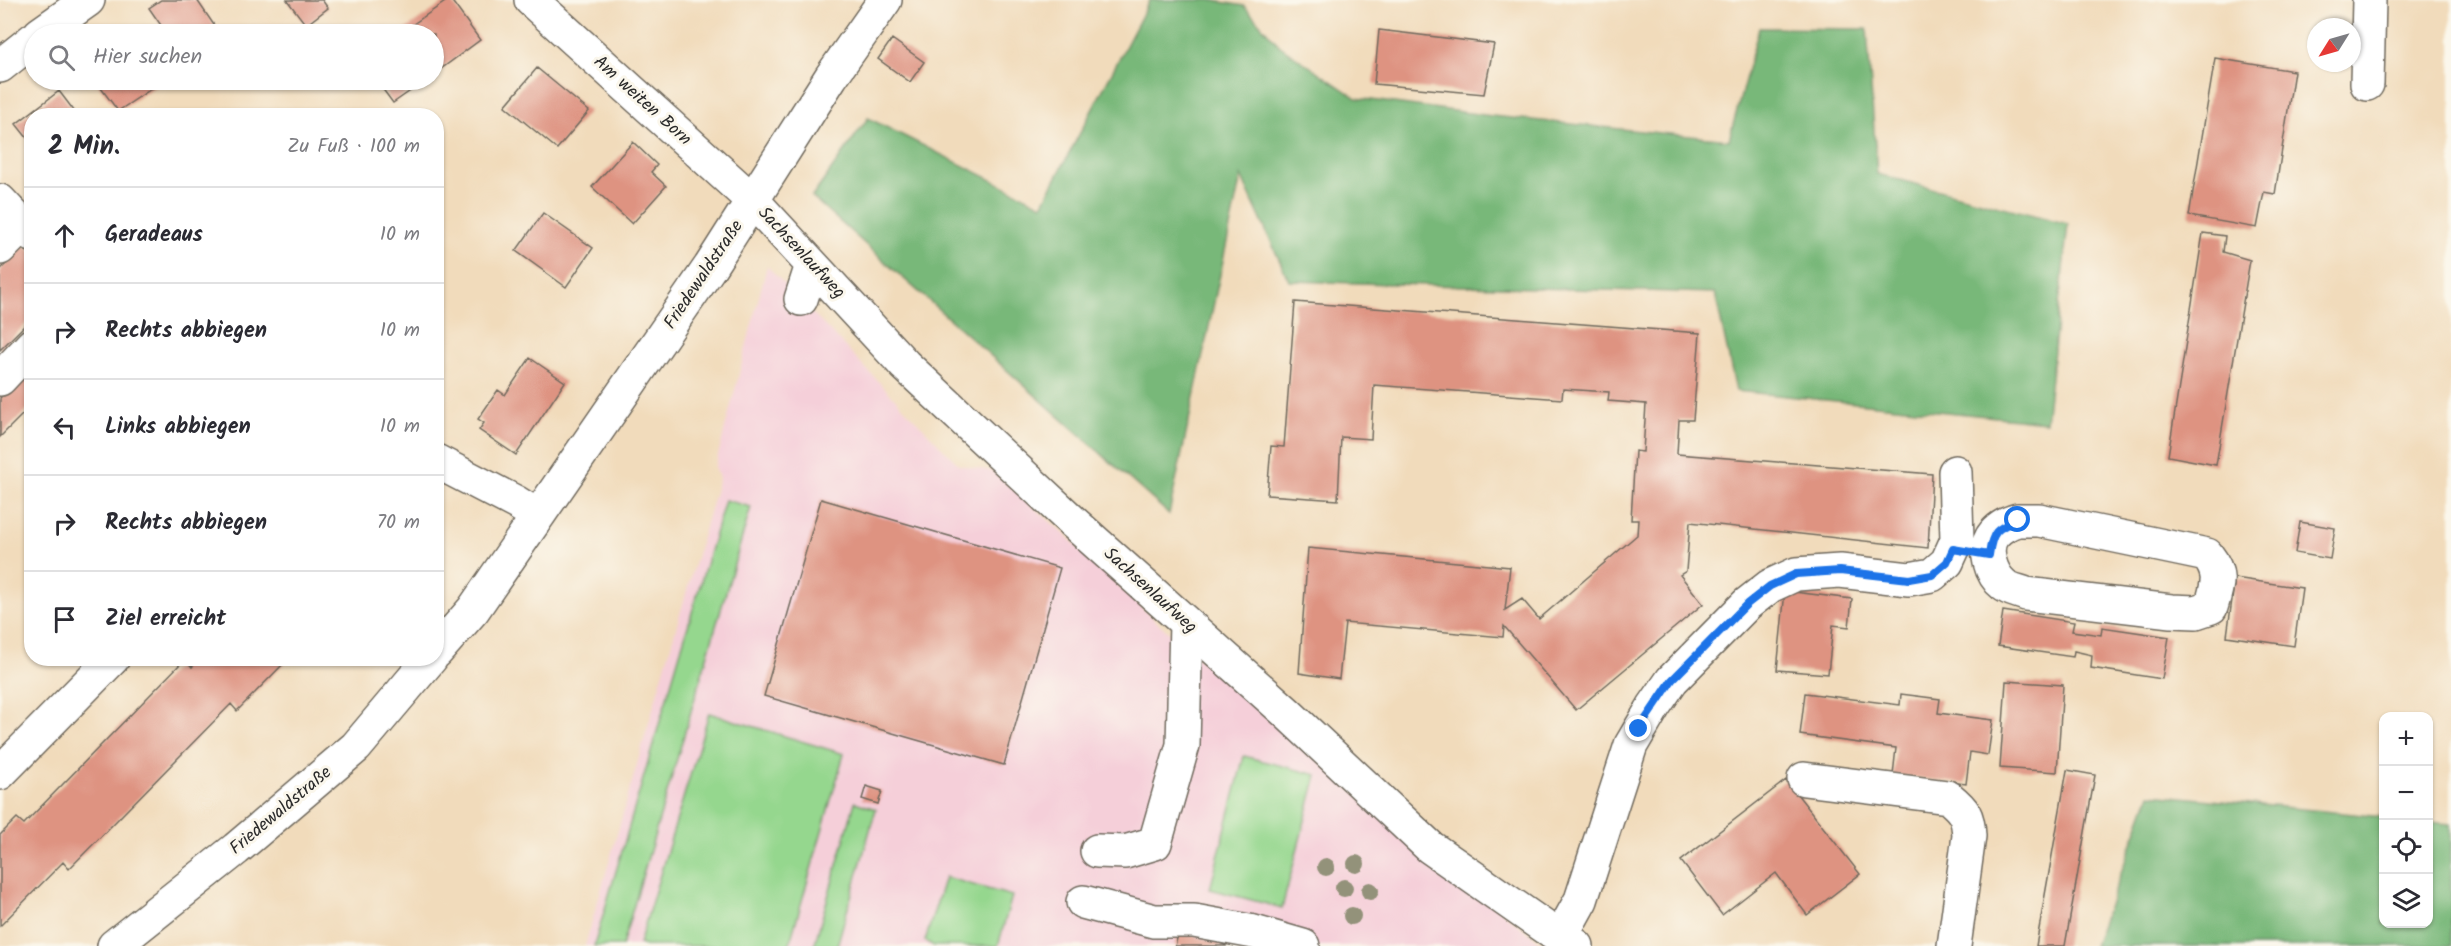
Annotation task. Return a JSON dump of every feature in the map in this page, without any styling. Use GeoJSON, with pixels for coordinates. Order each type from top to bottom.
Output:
{"type":"FeatureCollection","features":[{"type":"Feature","properties":{"kind":"street","name":"Am weiten Born"},"geometry":{"type":"LineString","coordinates":[[531,0],[753,201]]}},
{"type":"Feature","properties":{"kind":"street","name":"Friedewaldstraße"},"geometry":{"type":"LineString","coordinates":[[444,643],[473,610],[538,516],[753,201],[831,77],[885,0]]}},
{"type":"Feature","properties":{"kind":"street"},"geometry":{"type":"LineString","coordinates":[[2367,84],[2369,0]]}},
{"type":"Feature","properties":{"kind":"street"},"geometry":{"type":"LineString","coordinates":[[50,24],[69,5]]}},
{"type":"Feature","properties":{"kind":"street"},"geometry":{"type":"LineString","coordinates":[[0,66],[24,47]]}},
{"type":"Feature","properties":{"kind":"street"},"geometry":{"type":"LineString","coordinates":[[0,201],[24,227]]}},
{"type":"Feature","properties":{"kind":"street","name":"Sachsenlaufweg"},"geometry":{"type":"LineString","coordinates":[[753,201],[904,365],[1073,522],[1286,712],[1430,847],[1568,942]]}},
{"type":"Feature","properties":{"kind":"street"},"geometry":{"type":"LineString","coordinates":[[0,248],[24,232]]}},
{"type":"Feature","properties":{"kind":"street"},"geometry":{"type":"LineString","coordinates":[[801,299],[813,265]]}},
{"type":"Feature","properties":{"kind":"street"},"geometry":{"type":"LineString","coordinates":[[0,379],[24,354]]}},
{"type":"Feature","properties":{"kind":"street"},"geometry":{"type":"LineString","coordinates":[[444,465],[518,502],[538,516]]}},
{"type":"Feature","properties":{"kind":"street"},"geometry":{"type":"LineString","coordinates":[[1568,942],[1626,757],[1639,729],[1672,680],[1747,604],[1770,586],[1796,574],[1840,571],[1909,579],[1932,575],[1947,562],[1958,540],[1955,472]]}},
{"type":"Feature","properties":{"kind":"street"},"geometry":{"type":"LineString","coordinates":[[2018,520],[2039,520],[2207,555],[2216,567],[2218,585],[2211,607],[2196,612],[2026,594],[2005,587],[1993,574],[1989,555],[1992,536],[2003,525],[2018,520]]}},
{"type":"Feature","properties":{"kind":"street"},"geometry":{"type":"LineString","coordinates":[[1953,549],[1989,555]]}},
{"type":"Feature","properties":{"kind":"street"},"geometry":{"type":"LineString","coordinates":[[1097,851],[1125,852],[1155,843],[1183,746],[1186,623]]}},
{"type":"Feature","properties":{"kind":"street"},"geometry":{"type":"LineString","coordinates":[[0,773],[105,666]]}},
{"type":"Feature","properties":{"kind":"street","name":"Friedewaldstraße"},"geometry":{"type":"LineString","coordinates":[[114,946],[236,849],[356,747],[424,666]]}},
{"type":"Feature","properties":{"kind":"street"},"geometry":{"type":"LineString","coordinates":[[1804,779],[1948,797],[1960,807],[1968,819],[1969,836],[1954,946]]}},
{"type":"Feature","properties":{"kind":"street"},"geometry":{"type":"LineString","coordinates":[[1083,902],[1154,921],[1194,921],[1254,932],[1303,946]]}},
{"type":"Feature","properties":{"kind":"shaded area"},"geometry":{"type":"Polygon","coordinates":[[[767,266],[959,465],[992,471],[1060,530],[1157,622],[1378,812],[1545,946],[585,946],[719,478],[715,467],[767,266]]]}},
{"type":"Feature","properties":{"kind":"green space"},"geometry":{"type":"Polygon","coordinates":[[[1150,0],[1210,0],[1244,6],[1280,46],[1356,98],[1492,116],[1729,140],[1759,28],[1867,29],[1877,174],[2068,224],[2046,422],[1736,391],[1715,293],[1289,281],[1241,176],[1169,514],[812,197],[868,118],[1042,205],[1150,0]]]}},
{"type":"Feature","properties":{"kind":"green space"},"geometry":{"type":"Polygon","coordinates":[[[725,500],[751,507],[622,946],[594,946],[725,500]]]}},
{"type":"Feature","properties":{"kind":"green space"},"geometry":{"type":"Polygon","coordinates":[[[709,713],[844,754],[789,946],[645,946],[639,944],[709,713]]]}},
{"type":"Feature","properties":{"kind":"green space"},"geometry":{"type":"Polygon","coordinates":[[[1244,756],[1317,775],[1282,908],[1210,889],[1244,756]]]}},
{"type":"Feature","properties":{"kind":"green space"},"geometry":{"type":"Polygon","coordinates":[[[2150,794],[2379,817],[2379,928],[2433,928],[2433,822],[2451,824],[2451,946],[2094,946],[2150,794]]]}},
{"type":"Feature","properties":{"kind":"green space"},"geometry":{"type":"Polygon","coordinates":[[[855,802],[876,809],[837,946],[814,946],[855,802]]]}},
{"type":"Feature","properties":{"kind":"green space"},"geometry":{"type":"Polygon","coordinates":[[[945,877],[1012,896],[998,946],[934,946],[925,941],[945,877]]]}},
{"type":"Feature","properties":{"kind":"building"},"geometry":{"type":"Polygon","coordinates":[[[161,0],[197,0],[213,24],[160,24],[149,8],[161,0]]]}},
{"type":"Feature","properties":{"kind":"building"},"geometry":{"type":"Polygon","coordinates":[[[287,0],[322,0],[328,8],[305,24],[287,0]]]}},
{"type":"Feature","properties":{"kind":"building"},"geometry":{"type":"Polygon","coordinates":[[[451,0],[480,40],[444,67],[444,24],[413,24],[451,0]]]}},
{"type":"Feature","properties":{"kind":"building"},"geometry":{"type":"Polygon","coordinates":[[[1379,30],[1494,44],[1484,94],[1374,84],[1379,30]]]}},
{"type":"Feature","properties":{"kind":"building"},"geometry":{"type":"Polygon","coordinates":[[[892,39],[924,62],[910,82],[878,59],[892,39]]]}},
{"type":"Feature","properties":{"kind":"building"},"geometry":{"type":"Polygon","coordinates":[[[2215,58],[2294,71],[2275,194],[2264,192],[2257,228],[2189,216],[2215,58]]]}},
{"type":"Feature","properties":{"kind":"building"},"geometry":{"type":"Polygon","coordinates":[[[537,68],[589,111],[557,149],[505,106],[537,68]]]}},
{"type":"Feature","properties":{"kind":"building"},"geometry":{"type":"Polygon","coordinates":[[[102,90],[150,90],[122,108],[116,108],[102,90]]]}},
{"type":"Feature","properties":{"kind":"building"},"geometry":{"type":"Polygon","coordinates":[[[383,90],[412,90],[393,103],[383,90]]]}},
{"type":"Feature","properties":{"kind":"building"},"geometry":{"type":"Polygon","coordinates":[[[59,91],[72,108],[37,108],[59,91]]]}},
{"type":"Feature","properties":{"kind":"building"},"geometry":{"type":"Polygon","coordinates":[[[24,118],[24,134],[16,124],[24,118]]]}},
{"type":"Feature","properties":{"kind":"building"},"geometry":{"type":"Polygon","coordinates":[[[633,142],[657,165],[651,172],[666,186],[632,224],[592,187],[633,142]]]}},
{"type":"Feature","properties":{"kind":"building"},"geometry":{"type":"Polygon","coordinates":[[[543,213],[593,248],[566,287],[516,251],[543,213]]]}},
{"type":"Feature","properties":{"kind":"building"},"geometry":{"type":"Polygon","coordinates":[[[2203,233],[2225,236],[2223,252],[2250,260],[2216,465],[2168,456],[2203,233]]]}},
{"type":"Feature","properties":{"kind":"building"},"geometry":{"type":"Polygon","coordinates":[[[24,246],[24,326],[0,350],[0,270],[24,246]]]}},
{"type":"Feature","properties":{"kind":"building"},"geometry":{"type":"Polygon","coordinates":[[[1295,302],[1700,333],[1693,420],[1679,420],[1677,454],[1932,474],[1928,548],[1690,522],[1686,571],[1680,575],[1703,604],[1576,710],[1504,626],[1503,637],[1345,623],[1339,679],[1299,673],[1308,548],[1510,567],[1505,610],[1522,599],[1539,619],[1637,535],[1638,520],[1631,520],[1635,451],[1643,452],[1646,404],[1608,401],[1609,392],[1563,389],[1562,399],[1374,385],[1371,439],[1341,437],[1338,500],[1267,495],[1271,446],[1284,447],[1295,302]]]}},
{"type":"Feature","properties":{"kind":"building"},"geometry":{"type":"Polygon","coordinates":[[[530,358],[565,382],[516,455],[479,430],[484,423],[478,419],[498,390],[505,395],[530,358]]]}},
{"type":"Feature","properties":{"kind":"building"},"geometry":{"type":"Polygon","coordinates":[[[24,374],[24,413],[0,437],[0,398],[24,374]]]}},
{"type":"Feature","properties":{"kind":"building"},"geometry":{"type":"Polygon","coordinates":[[[821,499],[1060,568],[1004,765],[764,696],[821,499]]]}},
{"type":"Feature","properties":{"kind":"building"},"geometry":{"type":"Polygon","coordinates":[[[2300,522],[2335,528],[2330,559],[2295,553],[2300,522]]]}},
{"type":"Feature","properties":{"kind":"building"},"geometry":{"type":"Polygon","coordinates":[[[2235,578],[2302,588],[2294,646],[2227,636],[2235,578]]]}},
{"type":"Feature","properties":{"kind":"building"},"geometry":{"type":"Polygon","coordinates":[[[1785,591],[1852,599],[1849,627],[1833,625],[1828,674],[1777,670],[1785,591]]]}},
{"type":"Feature","properties":{"kind":"building"},"geometry":{"type":"Polygon","coordinates":[[[2003,611],[2074,622],[2072,631],[2101,635],[2102,627],[2169,637],[2162,679],[2091,668],[2092,655],[2074,651],[2073,657],[1998,646],[2003,611]]]}},
{"type":"Feature","properties":{"kind":"building"},"geometry":{"type":"Polygon","coordinates":[[[178,666],[281,666],[237,711],[231,704],[69,869],[63,862],[0,926],[0,835],[17,818],[24,824],[178,666]]]}},
{"type":"Feature","properties":{"kind":"building"},"geometry":{"type":"Polygon","coordinates":[[[2006,681],[2063,685],[2057,772],[2000,768],[2006,681]]]}},
{"type":"Feature","properties":{"kind":"building"},"geometry":{"type":"Polygon","coordinates":[[[1805,693],[1900,705],[1901,694],[1940,699],[1938,713],[1993,720],[1988,755],[1970,752],[1966,784],[1893,775],[1896,748],[1800,735],[1805,693]]]}},
{"type":"Feature","properties":{"kind":"building"},"geometry":{"type":"Polygon","coordinates":[[[2067,770],[2095,775],[2065,946],[2036,946],[2067,770]]]}},
{"type":"Feature","properties":{"kind":"building"},"geometry":{"type":"Polygon","coordinates":[[[1786,780],[1860,874],[1807,915],[1776,873],[1722,915],[1681,861],[1786,780]]]}},
{"type":"Feature","properties":{"kind":"building"},"geometry":{"type":"Polygon","coordinates":[[[866,786],[882,791],[878,804],[862,799],[866,786]]]}},
{"type":"Feature","properties":{"kind":"building"},"geometry":{"type":"Polygon","coordinates":[[[1179,931],[1226,945],[1226,946],[1175,946],[1179,931]]]}},
{"type":"Feature","properties":{"kind":"route"},"geometry":{"type":"LineString","coordinates":[[1639,729],[1672,680],[1747,604],[1770,586],[1796,574],[1840,571],[1909,579],[1932,575],[1947,562],[1953,549],[1989,555],[1992,536],[2003,525],[2018,520]]}}]}
